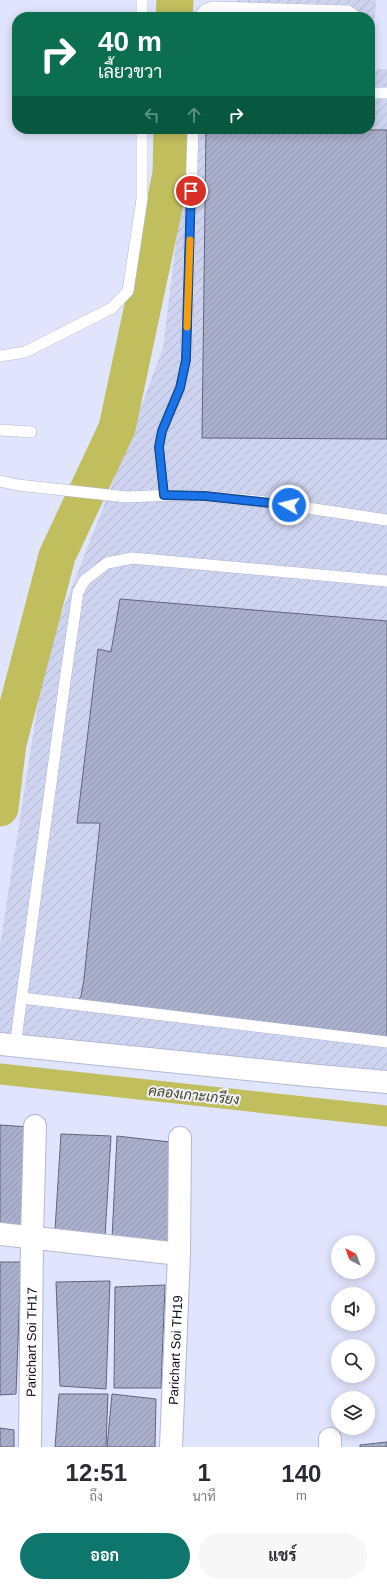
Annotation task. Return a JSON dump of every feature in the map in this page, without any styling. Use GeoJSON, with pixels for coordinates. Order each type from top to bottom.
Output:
{"type":"FeatureCollection","features":[{"type":"Feature","properties":{"kind":"street"},"geometry":{"type":"LineString","coordinates":[[8,1045],[387,1082]]}},
{"type":"Feature","properties":{"kind":"street","name":"Parichart Soi TH17"},"geometry":{"type":"LineString","coordinates":[[30,1447],[32,1236],[35,1126]]}},
{"type":"Feature","properties":{"kind":"street","name":"Parichart Soi TH19"},"geometry":{"type":"LineString","coordinates":[[171,1447],[179,1254],[180,1138]]}},
{"type":"Feature","properties":{"kind":"street"},"geometry":{"type":"LineString","coordinates":[[0,1234],[32,1236],[179,1254]]}},
{"type":"Feature","properties":{"kind":"lane"},"geometry":{"type":"LineString","coordinates":[[142,0],[142,12]]}},
{"type":"Feature","properties":{"kind":"lane"},"geometry":{"type":"LineString","coordinates":[[203,12],[212,8],[348,10],[351,12]]}},
{"type":"Feature","properties":{"kind":"lane"},"geometry":{"type":"LineString","coordinates":[[375,93],[387,93]]}},
{"type":"Feature","properties":{"kind":"lane"},"geometry":{"type":"LineString","coordinates":[[0,356],[25,352],[112,308],[128,291],[142,199],[142,134]]}},
{"type":"Feature","properties":{"kind":"lane"},"geometry":{"type":"LineString","coordinates":[[164,495],[159,447],[162,431],[180,388],[186,360],[193,134]]}},
{"type":"Feature","properties":{"kind":"lane"},"geometry":{"type":"LineString","coordinates":[[0,430],[31,432]]}},
{"type":"Feature","properties":{"kind":"lane"},"geometry":{"type":"LineString","coordinates":[[0,481],[49,489],[127,498],[164,495],[205,496],[274,503],[387,520]]}},
{"type":"Feature","properties":{"kind":"lane"},"geometry":{"type":"LineString","coordinates":[[8,1045],[22,998],[78,592],[85,580],[107,563],[132,558],[387,581]]}},
{"type":"Feature","properties":{"kind":"lane"},"geometry":{"type":"LineString","coordinates":[[22,998],[387,1042]]}},
{"type":"Feature","properties":{"kind":"shaded area"},"geometry":{"type":"Polygon","coordinates":[[[240,0],[376,0],[375,14],[375,12],[205,12],[205,10],[240,0]]]}},
{"type":"Feature","properties":{"kind":"shaded area"},"geometry":{"type":"Polygon","coordinates":[[[387,69],[387,1082],[0,1042],[0,945],[46,653],[108,495],[163,348],[189,134],[375,134],[375,70],[387,69]]]}},
{"type":"Feature","properties":{"kind":"building"},"geometry":{"type":"Polygon","coordinates":[[[375,130],[387,130],[387,439],[202,438],[206,134],[375,134],[375,130]]]}},
{"type":"Feature","properties":{"kind":"building"},"geometry":{"type":"Polygon","coordinates":[[[120,599],[387,621],[387,1037],[75,1005],[81,996],[84,979],[100,823],[77,823],[98,649],[111,652],[120,599]]]}},
{"type":"Feature","properties":{"kind":"building"},"geometry":{"type":"Polygon","coordinates":[[[0,1125],[29,1127],[26,1226],[0,1223],[0,1125]]]}},
{"type":"Feature","properties":{"kind":"building"},"geometry":{"type":"Polygon","coordinates":[[[61,1134],[111,1136],[105,1237],[55,1230],[61,1134]]]}},
{"type":"Feature","properties":{"kind":"building"},"geometry":{"type":"Polygon","coordinates":[[[117,1136],[170,1142],[169,1245],[112,1239],[117,1136]]]}},
{"type":"Feature","properties":{"kind":"building"},"geometry":{"type":"Polygon","coordinates":[[[0,1262],[21,1262],[16,1394],[0,1395],[0,1262]]]}},
{"type":"Feature","properties":{"kind":"building"},"geometry":{"type":"Polygon","coordinates":[[[110,1281],[106,1389],[60,1386],[56,1282],[110,1281]]]}},
{"type":"Feature","properties":{"kind":"building"},"geometry":{"type":"Polygon","coordinates":[[[165,1285],[161,1388],[114,1388],[115,1287],[165,1285]]]}},
{"type":"Feature","properties":{"kind":"building"},"geometry":{"type":"Polygon","coordinates":[[[59,1394],[108,1394],[106,1447],[55,1447],[59,1394]]]}},
{"type":"Feature","properties":{"kind":"building"},"geometry":{"type":"Polygon","coordinates":[[[112,1394],[156,1399],[155,1447],[107,1447],[112,1394]]]}},
{"type":"Feature","properties":{"kind":"building"},"geometry":{"type":"Polygon","coordinates":[[[0,1428],[14,1430],[14,1447],[0,1447],[0,1428]]]}},
{"type":"Feature","properties":{"kind":"building"},"geometry":{"type":"Polygon","coordinates":[[[387,1442],[387,1447],[360,1447],[360,1445],[387,1442]]]}},
{"type":"Feature","properties":{"kind":"waterway"},"geometry":{"type":"LineString","coordinates":[[174,12],[175,0]]}},
{"type":"Feature","properties":{"kind":"waterway"},"geometry":{"type":"LineString","coordinates":[[0,808],[8,743],[57,556],[117,428],[171,174],[172,134]]}},
{"type":"Feature","properties":{"kind":"waterway","name":"คลองเกาะเกรียง"},"geometry":{"type":"LineString","coordinates":[[0,1074],[387,1116]]}},
{"type":"Feature","properties":{"kind":"slow traffic"},"geometry":{"type":"LineString","coordinates":[[187,327],[190,240]]}},
{"type":"Feature","properties":{"kind":"route"},"geometry":{"type":"LineString","coordinates":[[191,191],[186,360],[180,388],[162,431],[159,447],[164,495],[205,496],[289,505]]}}]}
